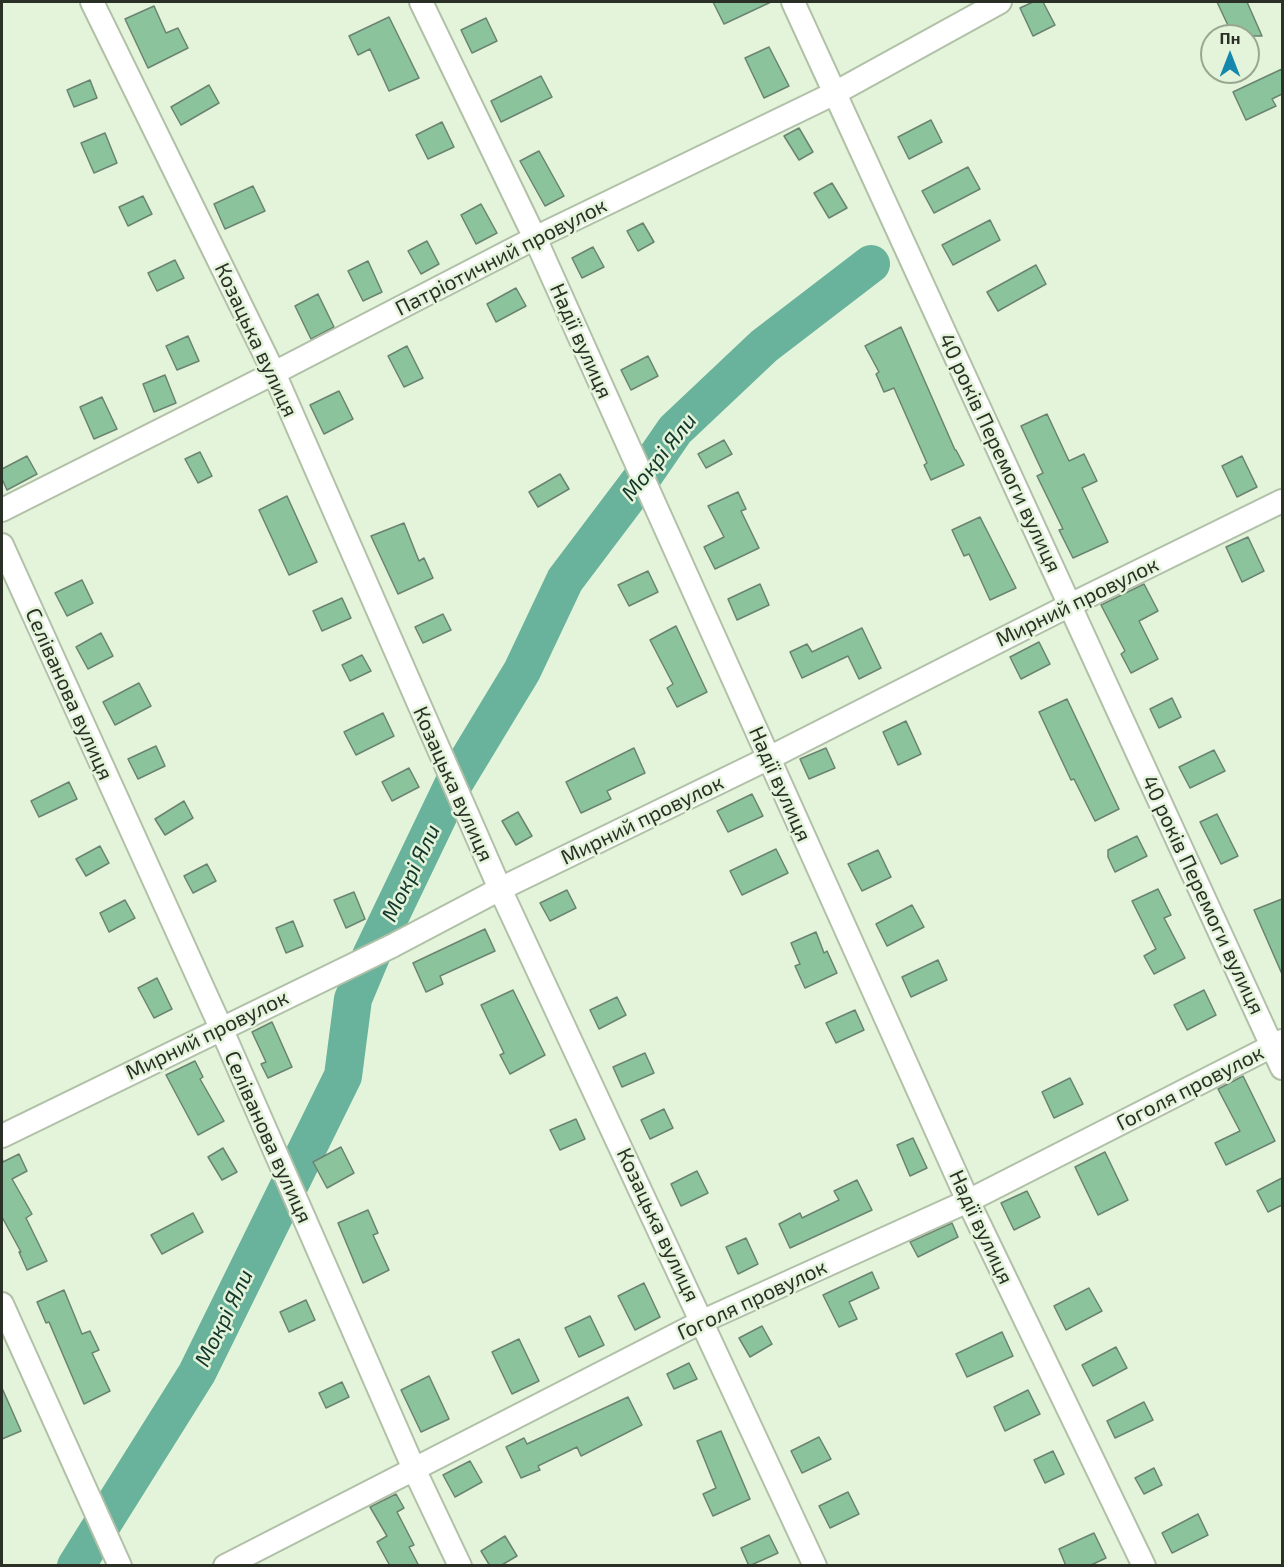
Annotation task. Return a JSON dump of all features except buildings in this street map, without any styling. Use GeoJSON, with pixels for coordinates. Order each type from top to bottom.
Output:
{"type":"FeatureCollection","features":[{"type":"Feature","properties":{"kind":"street","name":"Козацька вулиця"},"geometry":{"type":"LineString","coordinates":[[92,2],[274,373],[500,889],[703,1321],[815,1566]]}},
{"type":"Feature","properties":{"kind":"street","name":"Надії вулиця"},"geometry":{"type":"LineString","coordinates":[[421,2],[535,238],[968,1201],[1144,1566]]}},
{"type":"Feature","properties":{"kind":"street","name":"40 років Перемоги вулиця"},"geometry":{"type":"LineString","coordinates":[[793,2],[1070,605],[1277,1043],[1282,1068]]}},
{"type":"Feature","properties":{"kind":"street","name":"Патріотичний провулок"},"geometry":{"type":"LineString","coordinates":[[2,510],[535,238],[835,93],[1000,2]]}},
{"type":"Feature","properties":{"kind":"street","name":"Мирний провулок"},"geometry":{"type":"LineString","coordinates":[[2,1137],[220,1028],[392,946],[500,889],[769,758],[1070,605],[1282,501]]}},
{"type":"Feature","properties":{"kind":"street","name":"Селіванова вулиця"},"geometry":{"type":"LineString","coordinates":[[2,545],[220,1028],[414,1469],[460,1566]]}},
{"type":"Feature","properties":{"kind":"street","name":"Гоголя провулок"},"geometry":{"type":"LineString","coordinates":[[225,1566],[703,1321],[968,1201],[1277,1043]]}},
{"type":"Feature","properties":{"kind":"street"},"geometry":{"type":"LineString","coordinates":[[2,1304],[120,1566]]}},
{"type":"Feature","properties":{"kind":"waterway","name":"Мокрі Яли"},"geometry":{"type":"LineString","coordinates":[[76,1566],[197,1373],[343,1076],[353,999],[371,956],[453,785],[522,671],[565,580],[675,430],[764,346],[871,264]]}}]}
